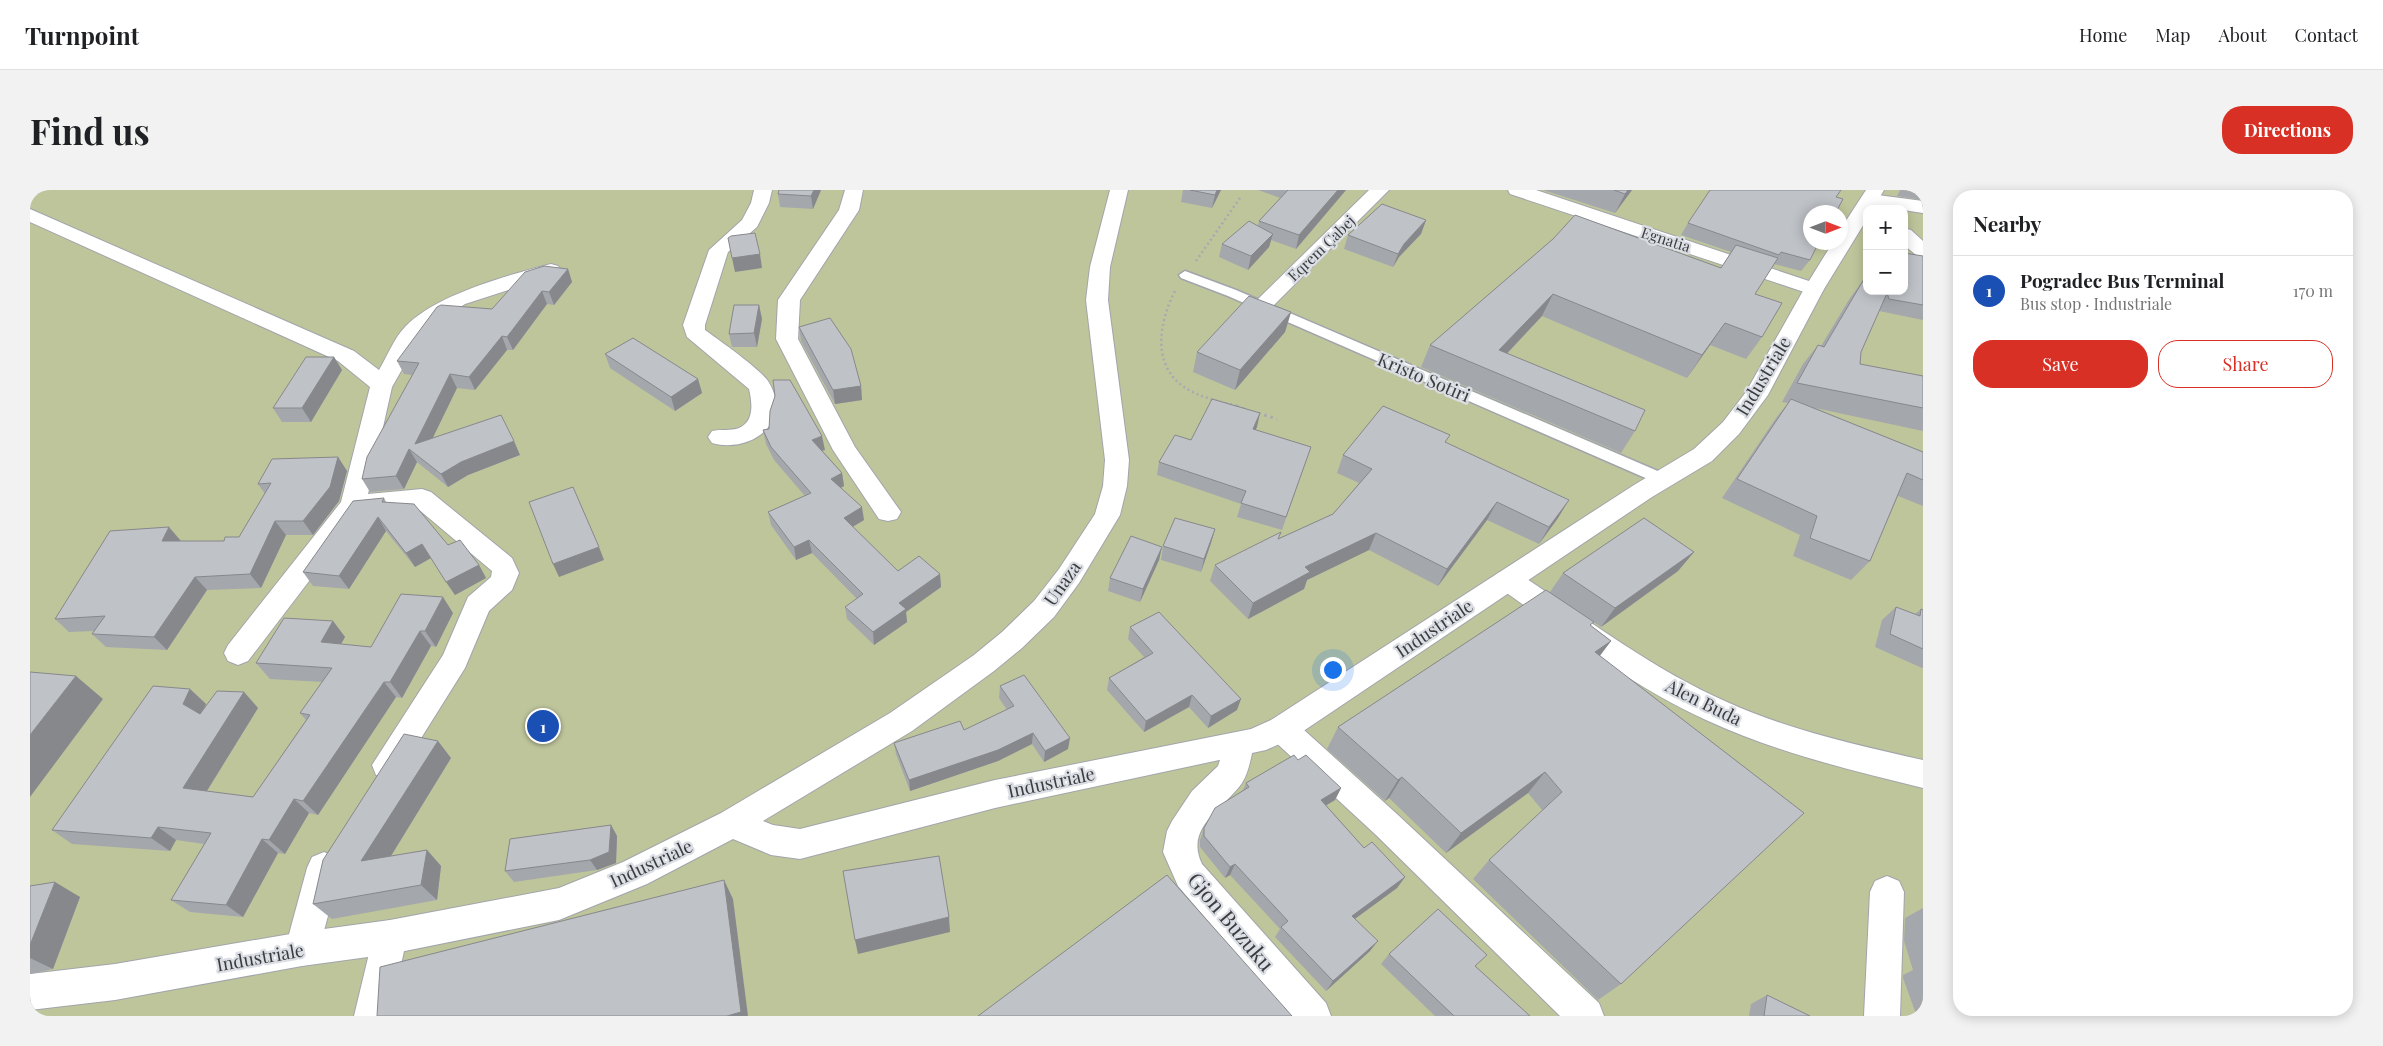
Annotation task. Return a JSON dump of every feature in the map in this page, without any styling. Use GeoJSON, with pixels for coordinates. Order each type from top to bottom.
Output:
{"type":"FeatureCollection","features":[{"type":"Feature","properties":{"kind":"street"},"geometry":{"type":"LineString","coordinates":[[720,437],[740,436],[751,432],[759,423],[764,407],[763,393],[758,383],[695,332],[694,325],[718,250],[750,223],[760,203],[763,190]]}},
{"type":"Feature","properties":{"kind":"street"},"geometry":{"type":"LineString","coordinates":[[854,190],[849,210],[788,300],[787,339],[845,450],[888,512]]}},
{"type":"Feature","properties":{"kind":"street","name":"Unaza"},"geometry":{"type":"LineString","coordinates":[[732,823],[901,722],[984,663],[1044,609],[1069,576],[1087,544],[1107,515],[1115,486],[1117,460],[1097,300],[1100,267],[1106,250],[1119,190]]}},
{"type":"Feature","properties":{"kind":"street","name":"Eqrem Çabej"},"geometry":{"type":"LineString","coordinates":[[1261,307],[1380,190]]}},
{"type":"Feature","properties":{"kind":"street","name":"Egnatia"},"geometry":{"type":"LineString","coordinates":[[1517,190],[1814,289]]}},
{"type":"Feature","properties":{"kind":"street"},"geometry":{"type":"LineString","coordinates":[[1874,200],[1923,207]]}},
{"type":"Feature","properties":{"kind":"street","name":"Industriale"},"geometry":{"type":"LineString","coordinates":[[30,992],[115,982],[302,949],[390,937],[559,904],[635,873],[732,823],[771,840],[800,844],[995,794],[1255,741],[1282,729],[1662,479],[1703,455],[1731,428],[1756,395],[1814,289],[1874,200]]}},
{"type":"Feature","properties":{"kind":"street"},"geometry":{"type":"LineString","coordinates":[[30,215],[346,356],[375,378],[381,387]]}},
{"type":"Feature","properties":{"kind":"street"},"geometry":{"type":"LineString","coordinates":[[1908,238],[1923,251]]}},
{"type":"Feature","properties":{"kind":"street"},"geometry":{"type":"LineString","coordinates":[[238,653],[353,505],[381,387],[412,332],[434,314],[458,300],[550,270]]}},
{"type":"Feature","properties":{"kind":"street"},"geometry":{"type":"LineString","coordinates":[[353,505],[422,498],[503,566],[506,573],[502,583],[478,605],[455,660],[371,790]]}},
{"type":"Feature","properties":{"kind":"street","name":"Alen Buda"},"geometry":{"type":"LineString","coordinates":[[1508,580],[1644,670],[1716,711],[1770,732],[1838,754],[1923,774]]}},
{"type":"Feature","properties":{"kind":"street"},"geometry":{"type":"LineString","coordinates":[[1282,729],[1387,825],[1586,1016]]}},
{"type":"Feature","properties":{"kind":"street","name":"Gjon Buzuku"},"geometry":{"type":"LineString","coordinates":[[1240,744],[1231,774],[1203,801],[1183,831],[1179,852],[1190,875],[1313,1016]]}},
{"type":"Feature","properties":{"kind":"street"},"geometry":{"type":"LineString","coordinates":[[302,949],[324,870],[338,846]]}},
{"type":"Feature","properties":{"kind":"street"},"geometry":{"type":"LineString","coordinates":[[1882,1016],[1887,892]]}},
{"type":"Feature","properties":{"kind":"street"},"geometry":{"type":"LineString","coordinates":[[372,1016],[390,937]]}},
{"type":"Feature","properties":{"kind":"lane","name":"Kristo Sotiri"},"geometry":{"type":"LineString","coordinates":[[1185,275],[1662,479]]}},
{"type":"Feature","properties":{"kind":"path"},"geometry":{"type":"LineString","coordinates":[[1240,198],[1173,295],[1162,324],[1160,339],[1162,354],[1169,371],[1182,386],[1277,419]]}},
{"type":"Feature","properties":{"kind":"green space"},"geometry":{"type":"Polygon","coordinates":[[[30,190],[1923,190],[1923,1016],[30,1016],[30,190]]]}},
{"type":"Feature","properties":{"kind":"building"},"geometry":{"type":"Polygon","coordinates":[[[779,190],[814,190],[811,196],[778,194],[779,190]]]}},
{"type":"Feature","properties":{"kind":"building"},"geometry":{"type":"Polygon","coordinates":[[[1190,190],[1217,190],[1215,195],[1190,190]]]}},
{"type":"Feature","properties":{"kind":"building"},"geometry":{"type":"Polygon","coordinates":[[[1288,190],[1338,190],[1299,235],[1259,221],[1288,190]]]}},
{"type":"Feature","properties":{"kind":"building"},"geometry":{"type":"Polygon","coordinates":[[[1614,190],[1628,190],[1625,194],[1614,190]]]}},
{"type":"Feature","properties":{"kind":"building"},"geometry":{"type":"Polygon","coordinates":[[[1710,190],[1841,190],[1836,197],[1843,199],[1840,205],[1803,205],[1803,250],[1815,250],[1810,260],[1781,252],[1779,255],[1688,223],[1710,190]]]}},
{"type":"Feature","properties":{"kind":"building"},"geometry":{"type":"Polygon","coordinates":[[[1382,204],[1426,220],[1404,244],[1398,254],[1348,235],[1382,204]]]}},
{"type":"Feature","properties":{"kind":"building"},"geometry":{"type":"Polygon","coordinates":[[[1575,215],[1721,268],[1736,245],[1778,258],[1755,294],[1782,303],[1762,337],[1725,323],[1702,355],[1553,294],[1499,350],[1645,410],[1635,431],[1430,345],[1553,239],[1575,215]]]}},
{"type":"Feature","properties":{"kind":"building"},"geometry":{"type":"Polygon","coordinates":[[[1249,221],[1273,234],[1251,256],[1222,244],[1249,221]]]}},
{"type":"Feature","properties":{"kind":"building"},"geometry":{"type":"Polygon","coordinates":[[[755,233],[760,254],[732,258],[728,238],[755,233]]]}},
{"type":"Feature","properties":{"kind":"building"},"geometry":{"type":"Polygon","coordinates":[[[1908,254],[1923,256],[1923,305],[1889,299],[1888,295],[1908,295],[1908,254]]]}},
{"type":"Feature","properties":{"kind":"building"},"geometry":{"type":"Polygon","coordinates":[[[544,266],[568,269],[549,292],[542,291],[507,337],[502,336],[469,377],[450,374],[415,444],[501,415],[514,441],[461,462],[441,474],[409,449],[396,476],[362,479],[367,457],[419,363],[397,361],[437,307],[441,305],[492,309],[525,272],[544,266]]]}},
{"type":"Feature","properties":{"kind":"building"},"geometry":{"type":"Polygon","coordinates":[[[1863,281],[1863,295],[1886,295],[1861,352],[1860,364],[1923,376],[1923,408],[1797,383],[1818,345],[1824,347],[1863,281]]]}},
{"type":"Feature","properties":{"kind":"building"},"geometry":{"type":"Polygon","coordinates":[[[1249,296],[1291,312],[1240,370],[1197,352],[1249,296]]]}},
{"type":"Feature","properties":{"kind":"building"},"geometry":{"type":"Polygon","coordinates":[[[734,305],[759,305],[754,333],[729,334],[734,305]]]}},
{"type":"Feature","properties":{"kind":"building"},"geometry":{"type":"Polygon","coordinates":[[[830,318],[851,349],[861,386],[833,390],[799,327],[830,318]]]}},
{"type":"Feature","properties":{"kind":"building"},"geometry":{"type":"Polygon","coordinates":[[[633,338],[698,379],[671,397],[605,354],[633,338]]]}},
{"type":"Feature","properties":{"kind":"building"},"geometry":{"type":"Polygon","coordinates":[[[306,357],[334,357],[302,408],[273,408],[306,357]]]}},
{"type":"Feature","properties":{"kind":"building"},"geometry":{"type":"Polygon","coordinates":[[[773,380],[790,380],[822,436],[812,440],[842,473],[831,479],[862,507],[844,518],[898,571],[919,556],[940,574],[899,603],[906,609],[873,632],[845,607],[863,594],[809,540],[794,547],[768,512],[811,493],[771,447],[763,430],[769,429],[770,411],[775,396],[773,380]]]}},
{"type":"Feature","properties":{"kind":"building"},"geometry":{"type":"Polygon","coordinates":[[[1212,399],[1260,413],[1253,429],[1311,447],[1286,517],[1241,503],[1246,491],[1159,462],[1175,435],[1191,440],[1212,399]]]}},
{"type":"Feature","properties":{"kind":"building"},"geometry":{"type":"Polygon","coordinates":[[[1791,399],[1923,452],[1923,480],[1907,473],[1870,561],[1810,538],[1817,516],[1737,479],[1791,399]]]}},
{"type":"Feature","properties":{"kind":"building"},"geometry":{"type":"Polygon","coordinates":[[[1383,406],[1450,435],[1445,442],[1569,500],[1549,527],[1497,502],[1447,569],[1376,533],[1305,567],[1310,572],[1253,603],[1215,565],[1281,532],[1278,539],[1333,514],[1372,469],[1343,455],[1383,406]]]}},
{"type":"Feature","properties":{"kind":"building"},"geometry":{"type":"Polygon","coordinates":[[[338,457],[330,487],[303,521],[275,521],[250,574],[195,577],[154,637],[92,634],[105,616],[55,619],[110,531],[169,527],[162,541],[224,541],[225,537],[239,537],[271,483],[258,484],[272,459],[338,457]]]}},
{"type":"Feature","properties":{"kind":"building"},"geometry":{"type":"Polygon","coordinates":[[[573,487],[599,547],[553,564],[529,502],[573,487]]]}},
{"type":"Feature","properties":{"kind":"building"},"geometry":{"type":"Polygon","coordinates":[[[384,498],[382,502],[414,504],[448,545],[460,540],[479,565],[446,582],[422,544],[406,553],[378,517],[339,576],[303,572],[353,501],[384,498]]]}},
{"type":"Feature","properties":{"kind":"building"},"geometry":{"type":"Polygon","coordinates":[[[1175,518],[1215,529],[1204,559],[1163,546],[1175,518]]]}},
{"type":"Feature","properties":{"kind":"building"},"geometry":{"type":"Polygon","coordinates":[[[1644,518],[1694,552],[1615,608],[1563,573],[1644,518]]]}},
{"type":"Feature","properties":{"kind":"building"},"geometry":{"type":"Polygon","coordinates":[[[1131,536],[1162,547],[1143,589],[1110,578],[1131,536]]]}},
{"type":"Feature","properties":{"kind":"building"},"geometry":{"type":"Polygon","coordinates":[[[1546,590],[1594,622],[1590,625],[1611,641],[1595,652],[1804,813],[1621,984],[1489,860],[1562,792],[1545,772],[1461,833],[1402,777],[1398,780],[1338,727],[1546,590]]]}},
{"type":"Feature","properties":{"kind":"building"},"geometry":{"type":"Polygon","coordinates":[[[401,594],[443,597],[425,631],[420,631],[390,682],[384,682],[303,801],[294,799],[269,840],[262,839],[226,905],[171,900],[211,833],[158,827],[151,838],[52,830],[153,686],[190,689],[183,704],[200,714],[217,691],[244,692],[183,788],[253,797],[310,715],[300,713],[332,668],[256,663],[284,618],[333,621],[321,642],[371,647],[401,594]]]}},
{"type":"Feature","properties":{"kind":"building"},"geometry":{"type":"Polygon","coordinates":[[[1896,607],[1920,616],[1921,609],[1923,610],[1923,649],[1890,634],[1896,607]]]}},
{"type":"Feature","properties":{"kind":"building"},"geometry":{"type":"Polygon","coordinates":[[[1159,612],[1241,699],[1211,716],[1192,695],[1146,721],[1109,678],[1153,653],[1130,627],[1159,612]]]}},
{"type":"Feature","properties":{"kind":"building"},"geometry":{"type":"Polygon","coordinates":[[[30,672],[76,676],[30,735],[30,672]]]}},
{"type":"Feature","properties":{"kind":"building"},"geometry":{"type":"Polygon","coordinates":[[[1024,675],[1070,738],[1045,751],[1033,733],[998,750],[909,780],[894,743],[960,721],[964,730],[1014,706],[1000,686],[1024,675]]]}},
{"type":"Feature","properties":{"kind":"building"},"geometry":{"type":"Polygon","coordinates":[[[404,734],[438,741],[361,861],[427,850],[421,885],[313,904],[323,860],[404,734]]]}},
{"type":"Feature","properties":{"kind":"building"},"geometry":{"type":"Polygon","coordinates":[[[1294,755],[1298,760],[1306,755],[1341,788],[1321,800],[1364,848],[1372,842],[1405,877],[1352,916],[1378,941],[1333,981],[1281,927],[1288,921],[1235,864],[1230,867],[1204,836],[1204,828],[1215,808],[1249,787],[1246,783],[1294,755]]]}},
{"type":"Feature","properties":{"kind":"building"},"geometry":{"type":"Polygon","coordinates":[[[611,825],[609,852],[590,860],[505,871],[510,839],[611,825]]]}},
{"type":"Feature","properties":{"kind":"building"},"geometry":{"type":"Polygon","coordinates":[[[939,856],[949,917],[855,940],[843,871],[939,856]]]}},
{"type":"Feature","properties":{"kind":"building"},"geometry":{"type":"Polygon","coordinates":[[[1167,875],[1292,1016],[978,1016],[1167,875]]]}},
{"type":"Feature","properties":{"kind":"building"},"geometry":{"type":"Polygon","coordinates":[[[724,880],[741,1012],[727,1016],[377,1016],[380,967],[724,880]]]}},
{"type":"Feature","properties":{"kind":"building"},"geometry":{"type":"Polygon","coordinates":[[[55,882],[30,945],[30,886],[55,882]]]}},
{"type":"Feature","properties":{"kind":"building"},"geometry":{"type":"Polygon","coordinates":[[[1438,909],[1487,955],[1475,966],[1530,1016],[1454,1016],[1389,954],[1438,909]]]}},
{"type":"Feature","properties":{"kind":"building"},"geometry":{"type":"Polygon","coordinates":[[[1767,995],[1810,1016],[1764,1016],[1767,995]]]}},
{"type":"Feature","properties":{"kind":"place","name":"Pogradec Bus Terminal"},"geometry":{"type":"Point","coordinates":[543,726]}}]}
